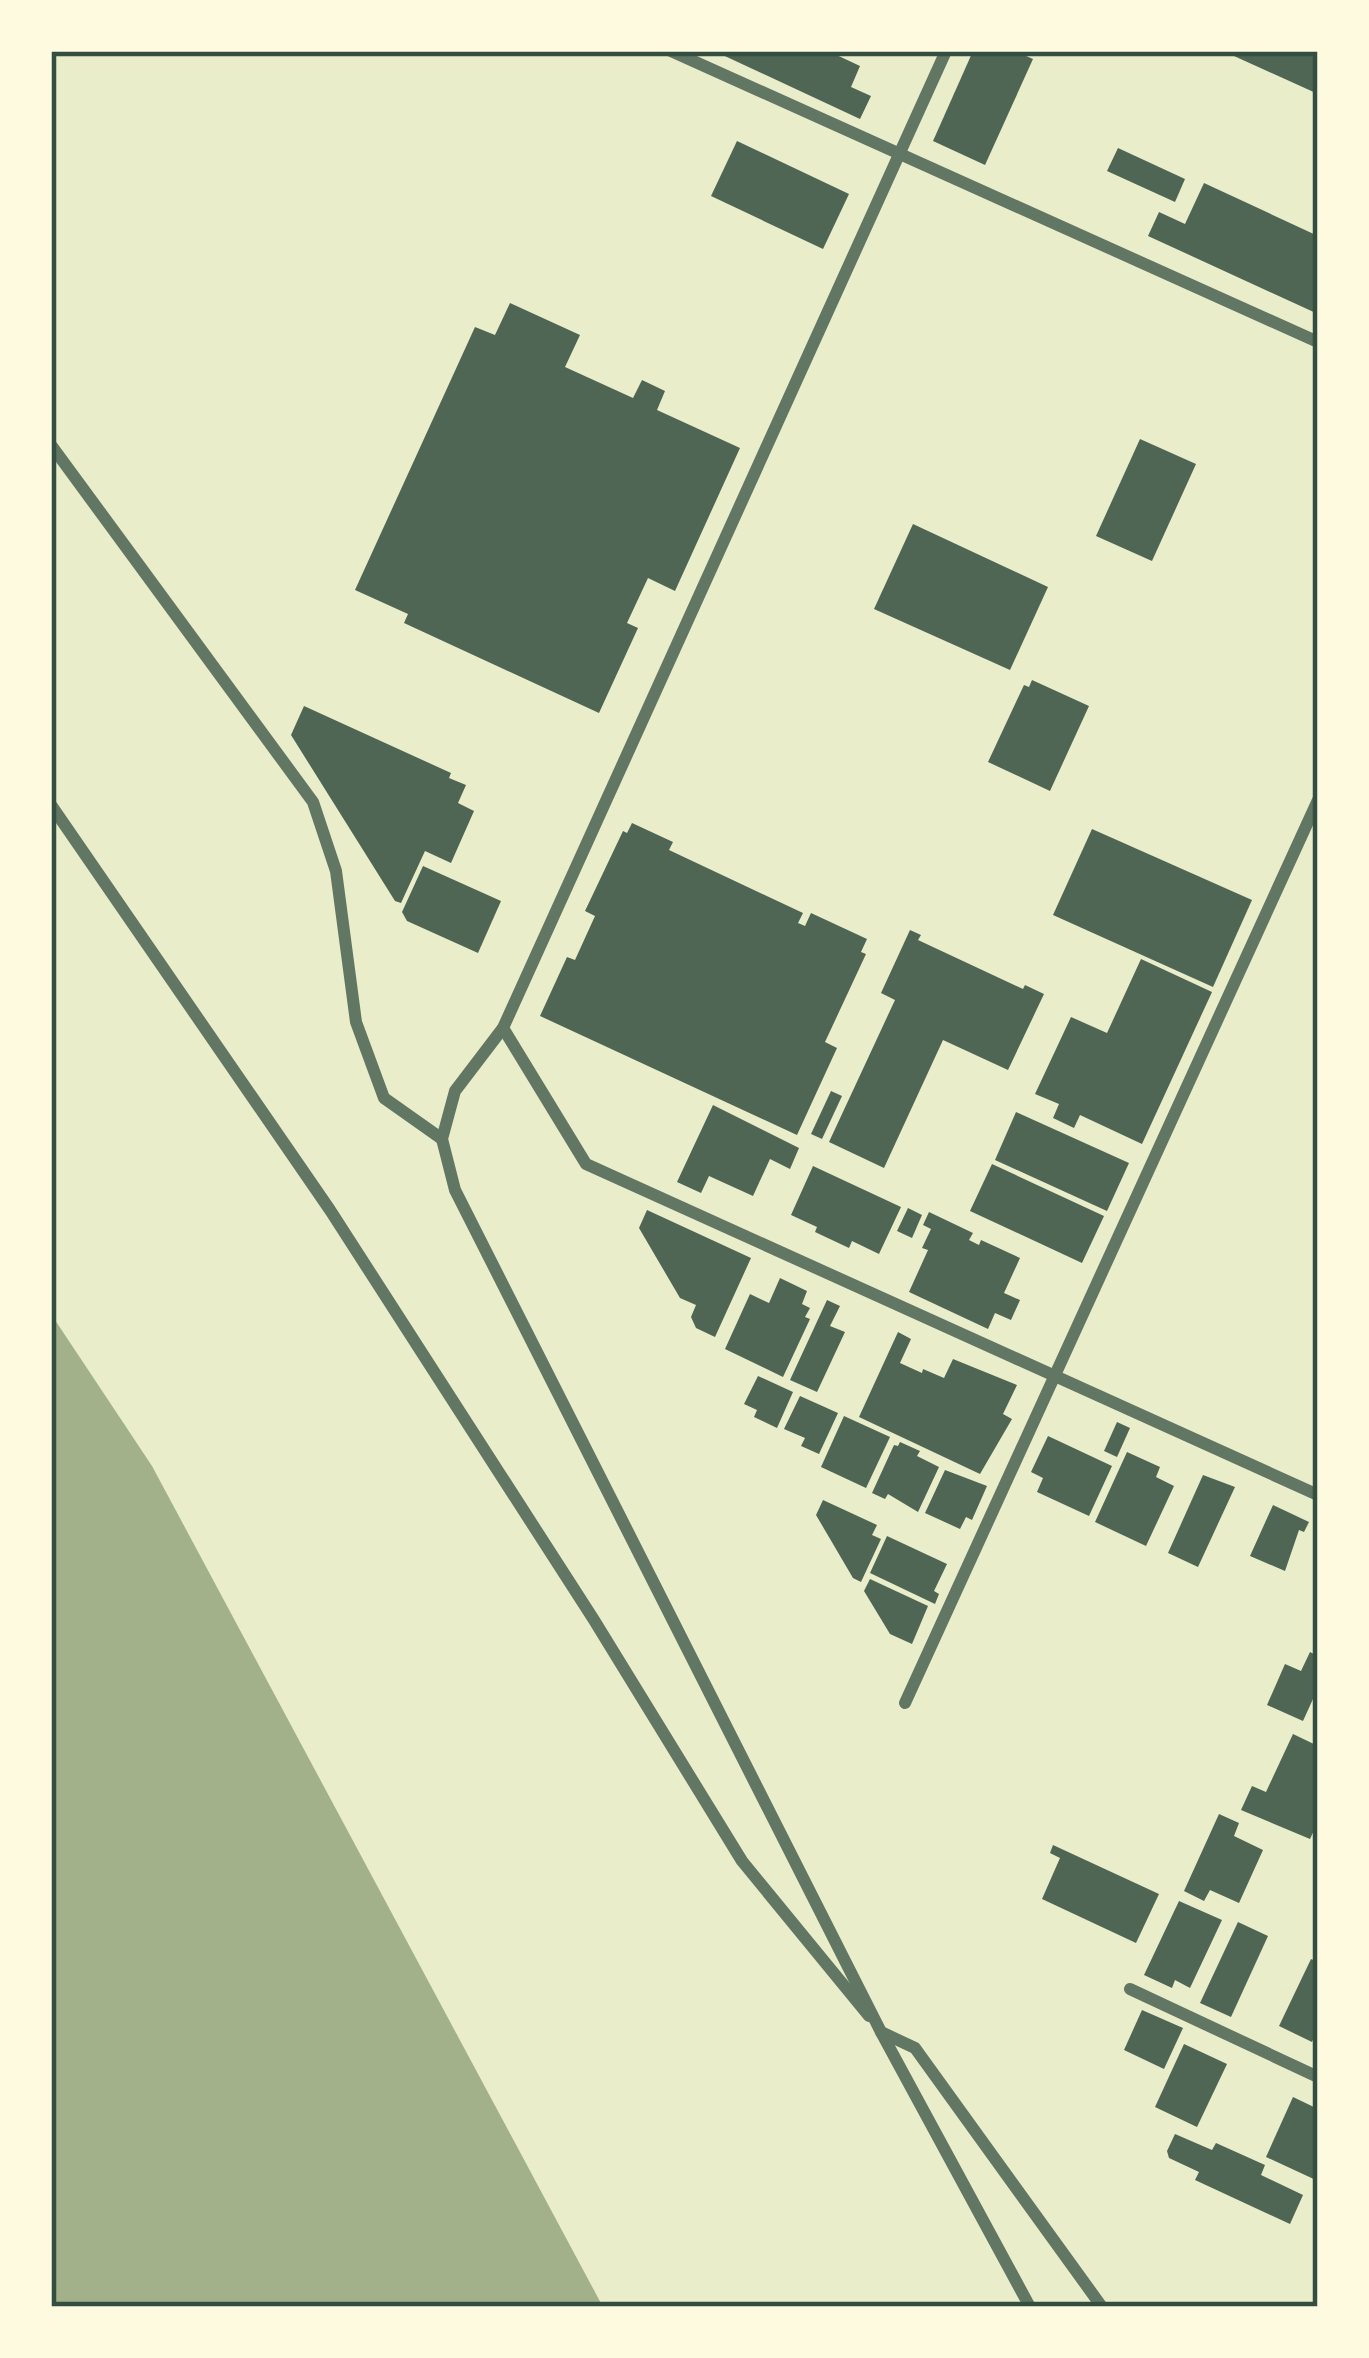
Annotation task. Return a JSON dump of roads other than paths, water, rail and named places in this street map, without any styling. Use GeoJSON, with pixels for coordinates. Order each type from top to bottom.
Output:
{"type":"FeatureCollection","features":[{"type":"Feature","properties":{"kind":"street"},"geometry":{"type":"LineString","coordinates":[[671,51],[1318,342]]}},
{"type":"Feature","properties":{"kind":"street"},"geometry":{"type":"LineString","coordinates":[[946,51],[503,1028],[455,1091],[442,1139],[454,1190],[883,2034],[1030,2307]]}},
{"type":"Feature","properties":{"kind":"street"},"geometry":{"type":"LineString","coordinates":[[51,445],[313,802],[336,871],[356,1022],[384,1098],[442,1139]]}},
{"type":"Feature","properties":{"kind":"street"},"geometry":{"type":"LineString","coordinates":[[905,1703],[1318,800]]}},
{"type":"Feature","properties":{"kind":"street"},"geometry":{"type":"LineString","coordinates":[[51,805],[330,1210],[594,1620],[742,1861],[883,2034],[915,2048],[1102,2307]]}},
{"type":"Feature","properties":{"kind":"street"},"geometry":{"type":"LineString","coordinates":[[503,1028],[586,1164],[1318,1495]]}},
{"type":"Feature","properties":{"kind":"street"},"geometry":{"type":"LineString","coordinates":[[1130,1989],[1318,2077]]}}]}
